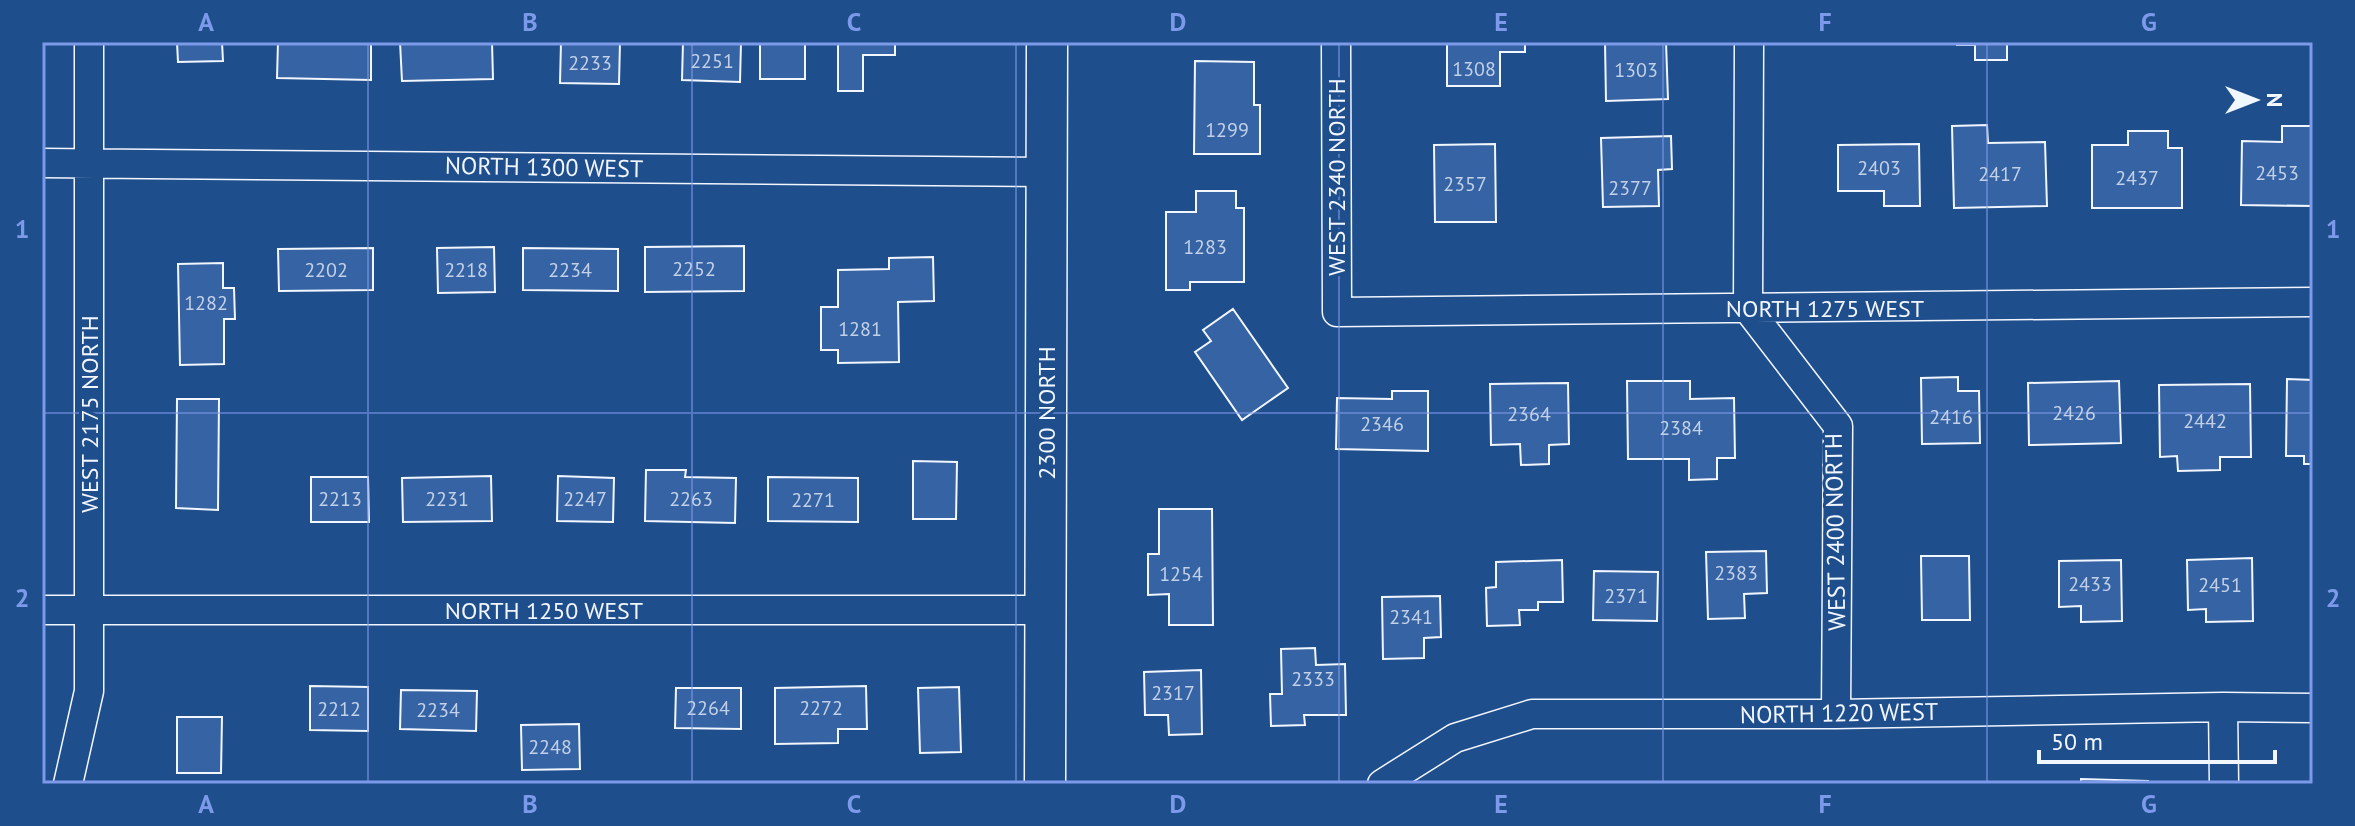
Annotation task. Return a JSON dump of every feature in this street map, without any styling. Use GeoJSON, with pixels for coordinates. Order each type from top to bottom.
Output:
{"type":"FeatureCollection","features":[{"type":"Feature","properties":{"kind":"street","name":"WEST 2175 NORTH"},"geometry":{"type":"LineString","coordinates":[[68,784],[89,691],[89,42]]}},
{"type":"Feature","properties":{"kind":"street","name":"2300 NORTH"},"geometry":{"type":"LineString","coordinates":[[1045,784],[1047,42]]}},
{"type":"Feature","properties":{"kind":"street","name":"WEST 2340 NORTH"},"geometry":{"type":"LineString","coordinates":[[1336,42],[1337,312]]}},
{"type":"Feature","properties":{"kind":"street"},"geometry":{"type":"LineString","coordinates":[[1748,309],[1749,42]]}},
{"type":"Feature","properties":{"kind":"street","name":"NORTH 1300 WEST"},"geometry":{"type":"LineString","coordinates":[[42,163],[1047,172]]}},
{"type":"Feature","properties":{"kind":"street","name":"NORTH 1275 WEST"},"geometry":{"type":"LineString","coordinates":[[1337,312],[2313,302]]}},
{"type":"Feature","properties":{"kind":"street","name":"WEST 2400 NORTH"},"geometry":{"type":"LineString","coordinates":[[1748,309],[1838,426],[1836,714]]}},
{"type":"Feature","properties":{"kind":"street","name":"NORTH 1250 WEST"},"geometry":{"type":"LineString","coordinates":[[42,610],[1046,610]]}},
{"type":"Feature","properties":{"kind":"street"},"geometry":{"type":"LineString","coordinates":[[2223,707],[2224,784]]}},
{"type":"Feature","properties":{"kind":"street","name":"NORTH 1220 WEST"},"geometry":{"type":"LineString","coordinates":[[1383,784],[1455,738],[1532,714],[2313,708]]}},
{"type":"Feature","properties":{"kind":"building"},"geometry":{"type":"Polygon","coordinates":[[[177,42],[222,42],[223,61],[178,62],[177,42]]]}},
{"type":"Feature","properties":{"kind":"building"},"geometry":{"type":"Polygon","coordinates":[[[278,42],[371,42],[371,80],[277,78],[278,42]]]}},
{"type":"Feature","properties":{"kind":"building"},"geometry":{"type":"Polygon","coordinates":[[[400,42],[492,42],[493,79],[402,81],[400,42]]]}},
{"type":"Feature","properties":{"kind":"building"},"geometry":{"type":"Polygon","coordinates":[[[561,42],[620,42],[619,84],[560,83],[561,42]]]}},
{"type":"Feature","properties":{"kind":"building"},"geometry":{"type":"Polygon","coordinates":[[[683,42],[741,42],[740,82],[682,80],[683,42]]]}},
{"type":"Feature","properties":{"kind":"building"},"geometry":{"type":"Polygon","coordinates":[[[760,42],[805,42],[805,79],[760,79],[760,42]]]}},
{"type":"Feature","properties":{"kind":"building"},"geometry":{"type":"Polygon","coordinates":[[[838,42],[895,42],[895,55],[863,55],[863,91],[838,91],[838,42]]]}},
{"type":"Feature","properties":{"kind":"building"},"geometry":{"type":"Polygon","coordinates":[[[1430,42],[1525,42],[1525,52],[1500,52],[1500,86],[1447,86],[1447,44],[1430,42]]]}},
{"type":"Feature","properties":{"kind":"building"},"geometry":{"type":"Polygon","coordinates":[[[1605,42],[1666,42],[1668,99],[1606,101],[1605,42]]]}},
{"type":"Feature","properties":{"kind":"building"},"geometry":{"type":"Polygon","coordinates":[[[1923,42],[1923,44],[1826,44],[1923,42]]]}},
{"type":"Feature","properties":{"kind":"building"},"geometry":{"type":"Polygon","coordinates":[[[1957,42],[2029,44],[2007,44],[2007,60],[1975,60],[1975,45],[1957,45],[1957,42]]]}},
{"type":"Feature","properties":{"kind":"building"},"geometry":{"type":"Polygon","coordinates":[[[1195,61],[1254,62],[1254,105],[1260,105],[1260,154],[1194,154],[1195,61]]]}},
{"type":"Feature","properties":{"kind":"building"},"geometry":{"type":"Polygon","coordinates":[[[1987,125],[1988,143],[2045,142],[2047,206],[1954,208],[1952,126],[1987,125]]]}},
{"type":"Feature","properties":{"kind":"building"},"geometry":{"type":"Polygon","coordinates":[[[2282,126],[2313,126],[2313,206],[2241,205],[2242,141],[2282,142],[2282,126]]]}},
{"type":"Feature","properties":{"kind":"building"},"geometry":{"type":"Polygon","coordinates":[[[2128,131],[2168,131],[2168,148],[2182,148],[2182,208],[2092,208],[2092,145],[2128,145],[2128,131]]]}},
{"type":"Feature","properties":{"kind":"building"},"geometry":{"type":"Polygon","coordinates":[[[1671,136],[1672,169],[1658,170],[1659,206],[1603,207],[1601,138],[1671,136]]]}},
{"type":"Feature","properties":{"kind":"building"},"geometry":{"type":"Polygon","coordinates":[[[1495,144],[1496,222],[1435,222],[1434,145],[1495,144]]]}},
{"type":"Feature","properties":{"kind":"building"},"geometry":{"type":"Polygon","coordinates":[[[1919,144],[1920,206],[1884,206],[1884,191],[1838,191],[1838,145],[1919,144]]]}},
{"type":"Feature","properties":{"kind":"building"},"geometry":{"type":"Polygon","coordinates":[[[1196,191],[1236,191],[1236,208],[1244,208],[1244,282],[1190,282],[1190,290],[1166,290],[1166,212],[1196,212],[1196,191]]]}},
{"type":"Feature","properties":{"kind":"building"},"geometry":{"type":"Polygon","coordinates":[[[744,246],[744,291],[645,292],[645,247],[744,246]]]}},
{"type":"Feature","properties":{"kind":"building"},"geometry":{"type":"Polygon","coordinates":[[[494,247],[495,292],[438,293],[437,248],[494,247]]]}},
{"type":"Feature","properties":{"kind":"building"},"geometry":{"type":"Polygon","coordinates":[[[373,248],[373,290],[279,291],[278,249],[373,248]]]}},
{"type":"Feature","properties":{"kind":"building"},"geometry":{"type":"Polygon","coordinates":[[[523,248],[618,249],[618,291],[523,290],[523,248]]]}},
{"type":"Feature","properties":{"kind":"building"},"geometry":{"type":"Polygon","coordinates":[[[933,257],[934,301],[898,302],[899,362],[838,363],[838,350],[821,350],[821,307],[838,307],[838,270],[889,269],[889,258],[933,257]]]}},
{"type":"Feature","properties":{"kind":"building"},"geometry":{"type":"Polygon","coordinates":[[[223,263],[223,288],[234,288],[235,319],[224,319],[224,364],[180,365],[178,264],[223,263]]]}},
{"type":"Feature","properties":{"kind":"building"},"geometry":{"type":"Polygon","coordinates":[[[1233,309],[1288,388],[1242,420],[1195,352],[1211,341],[1203,330],[1233,309]]]}},
{"type":"Feature","properties":{"kind":"building"},"geometry":{"type":"Polygon","coordinates":[[[1958,377],[1958,391],[1979,391],[1980,443],[1922,444],[1921,378],[1958,377]]]}},
{"type":"Feature","properties":{"kind":"building"},"geometry":{"type":"Polygon","coordinates":[[[2287,379],[2313,380],[2313,464],[2304,464],[2304,456],[2286,456],[2287,379]]]}},
{"type":"Feature","properties":{"kind":"building"},"geometry":{"type":"Polygon","coordinates":[[[1627,381],[1690,381],[1690,399],[1734,398],[1735,458],[1717,458],[1717,479],[1689,480],[1689,459],[1628,459],[1627,381]]]}},
{"type":"Feature","properties":{"kind":"building"},"geometry":{"type":"Polygon","coordinates":[[[2119,381],[2121,443],[2029,445],[2028,383],[2119,381]]]}},
{"type":"Feature","properties":{"kind":"building"},"geometry":{"type":"Polygon","coordinates":[[[1568,383],[1569,444],[1549,445],[1549,464],[1521,465],[1520,444],[1491,445],[1490,384],[1568,383]]]}},
{"type":"Feature","properties":{"kind":"building"},"geometry":{"type":"Polygon","coordinates":[[[2250,384],[2251,457],[2220,457],[2220,470],[2178,471],[2177,456],[2160,457],[2159,385],[2250,384]]]}},
{"type":"Feature","properties":{"kind":"building"},"geometry":{"type":"Polygon","coordinates":[[[1392,391],[1428,391],[1428,451],[1336,449],[1337,398],[1392,399],[1392,391]]]}},
{"type":"Feature","properties":{"kind":"building"},"geometry":{"type":"Polygon","coordinates":[[[177,399],[219,399],[218,510],[176,508],[177,399]]]}},
{"type":"Feature","properties":{"kind":"building"},"geometry":{"type":"Polygon","coordinates":[[[913,461],[957,462],[956,519],[913,519],[913,461]]]}},
{"type":"Feature","properties":{"kind":"building"},"geometry":{"type":"Polygon","coordinates":[[[646,470],[686,470],[685,477],[736,478],[735,523],[645,521],[646,470]]]}},
{"type":"Feature","properties":{"kind":"building"},"geometry":{"type":"Polygon","coordinates":[[[491,476],[492,521],[403,522],[402,478],[491,476]]]}},
{"type":"Feature","properties":{"kind":"building"},"geometry":{"type":"Polygon","coordinates":[[[558,476],[614,478],[613,522],[557,521],[558,476]]]}},
{"type":"Feature","properties":{"kind":"building"},"geometry":{"type":"Polygon","coordinates":[[[311,477],[368,477],[369,522],[311,522],[311,477]]]}},
{"type":"Feature","properties":{"kind":"building"},"geometry":{"type":"Polygon","coordinates":[[[768,477],[858,478],[858,522],[768,521],[768,477]]]}},
{"type":"Feature","properties":{"kind":"building"},"geometry":{"type":"Polygon","coordinates":[[[1159,509],[1212,509],[1213,625],[1169,625],[1169,594],[1148,595],[1148,554],[1159,554],[1159,509]]]}},
{"type":"Feature","properties":{"kind":"building"},"geometry":{"type":"Polygon","coordinates":[[[1766,551],[1767,593],[1744,594],[1745,618],[1708,619],[1706,552],[1766,551]]]}},
{"type":"Feature","properties":{"kind":"building"},"geometry":{"type":"Polygon","coordinates":[[[1921,556],[1969,556],[1970,620],[1922,620],[1921,556]]]}},
{"type":"Feature","properties":{"kind":"building"},"geometry":{"type":"Polygon","coordinates":[[[2252,558],[2253,621],[2206,622],[2206,609],[2188,610],[2187,560],[2252,558]]]}},
{"type":"Feature","properties":{"kind":"building"},"geometry":{"type":"Polygon","coordinates":[[[1562,560],[1563,602],[1538,602],[1538,610],[1519,610],[1520,625],[1487,626],[1486,588],[1496,587],[1496,562],[1562,560]]]}},
{"type":"Feature","properties":{"kind":"building"},"geometry":{"type":"Polygon","coordinates":[[[2121,560],[2122,621],[2081,622],[2081,606],[2059,607],[2059,561],[2121,560]]]}},
{"type":"Feature","properties":{"kind":"building"},"geometry":{"type":"Polygon","coordinates":[[[1594,571],[1658,572],[1657,621],[1593,620],[1594,571]]]}},
{"type":"Feature","properties":{"kind":"building"},"geometry":{"type":"Polygon","coordinates":[[[1440,596],[1441,637],[1424,638],[1424,658],[1383,659],[1382,597],[1440,596]]]}},
{"type":"Feature","properties":{"kind":"building"},"geometry":{"type":"Polygon","coordinates":[[[1315,648],[1316,665],[1345,664],[1346,715],[1304,715],[1305,725],[1271,726],[1270,694],[1282,694],[1281,649],[1315,648]]]}},
{"type":"Feature","properties":{"kind":"building"},"geometry":{"type":"Polygon","coordinates":[[[1201,670],[1202,734],[1169,735],[1168,715],[1145,715],[1144,672],[1201,670]]]}},
{"type":"Feature","properties":{"kind":"building"},"geometry":{"type":"Polygon","coordinates":[[[310,686],[368,687],[368,731],[310,730],[310,686]]]}},
{"type":"Feature","properties":{"kind":"building"},"geometry":{"type":"Polygon","coordinates":[[[866,686],[867,729],[838,729],[838,743],[775,744],[775,688],[866,686]]]}},
{"type":"Feature","properties":{"kind":"building"},"geometry":{"type":"Polygon","coordinates":[[[959,687],[961,752],[920,753],[918,688],[959,687]]]}},
{"type":"Feature","properties":{"kind":"building"},"geometry":{"type":"Polygon","coordinates":[[[676,688],[741,688],[741,729],[675,728],[676,688]]]}},
{"type":"Feature","properties":{"kind":"building"},"geometry":{"type":"Polygon","coordinates":[[[401,690],[477,691],[476,731],[400,729],[401,690]]]}},
{"type":"Feature","properties":{"kind":"building"},"geometry":{"type":"Polygon","coordinates":[[[177,717],[222,717],[221,773],[177,773],[177,717]]]}},
{"type":"Feature","properties":{"kind":"building"},"geometry":{"type":"Polygon","coordinates":[[[579,724],[580,769],[522,770],[521,725],[579,724]]]}},
{"type":"Feature","properties":{"kind":"building"},"geometry":{"type":"Polygon","coordinates":[[[2081,779],[2148,781],[2148,784],[2081,784],[2081,779]]]}}]}
